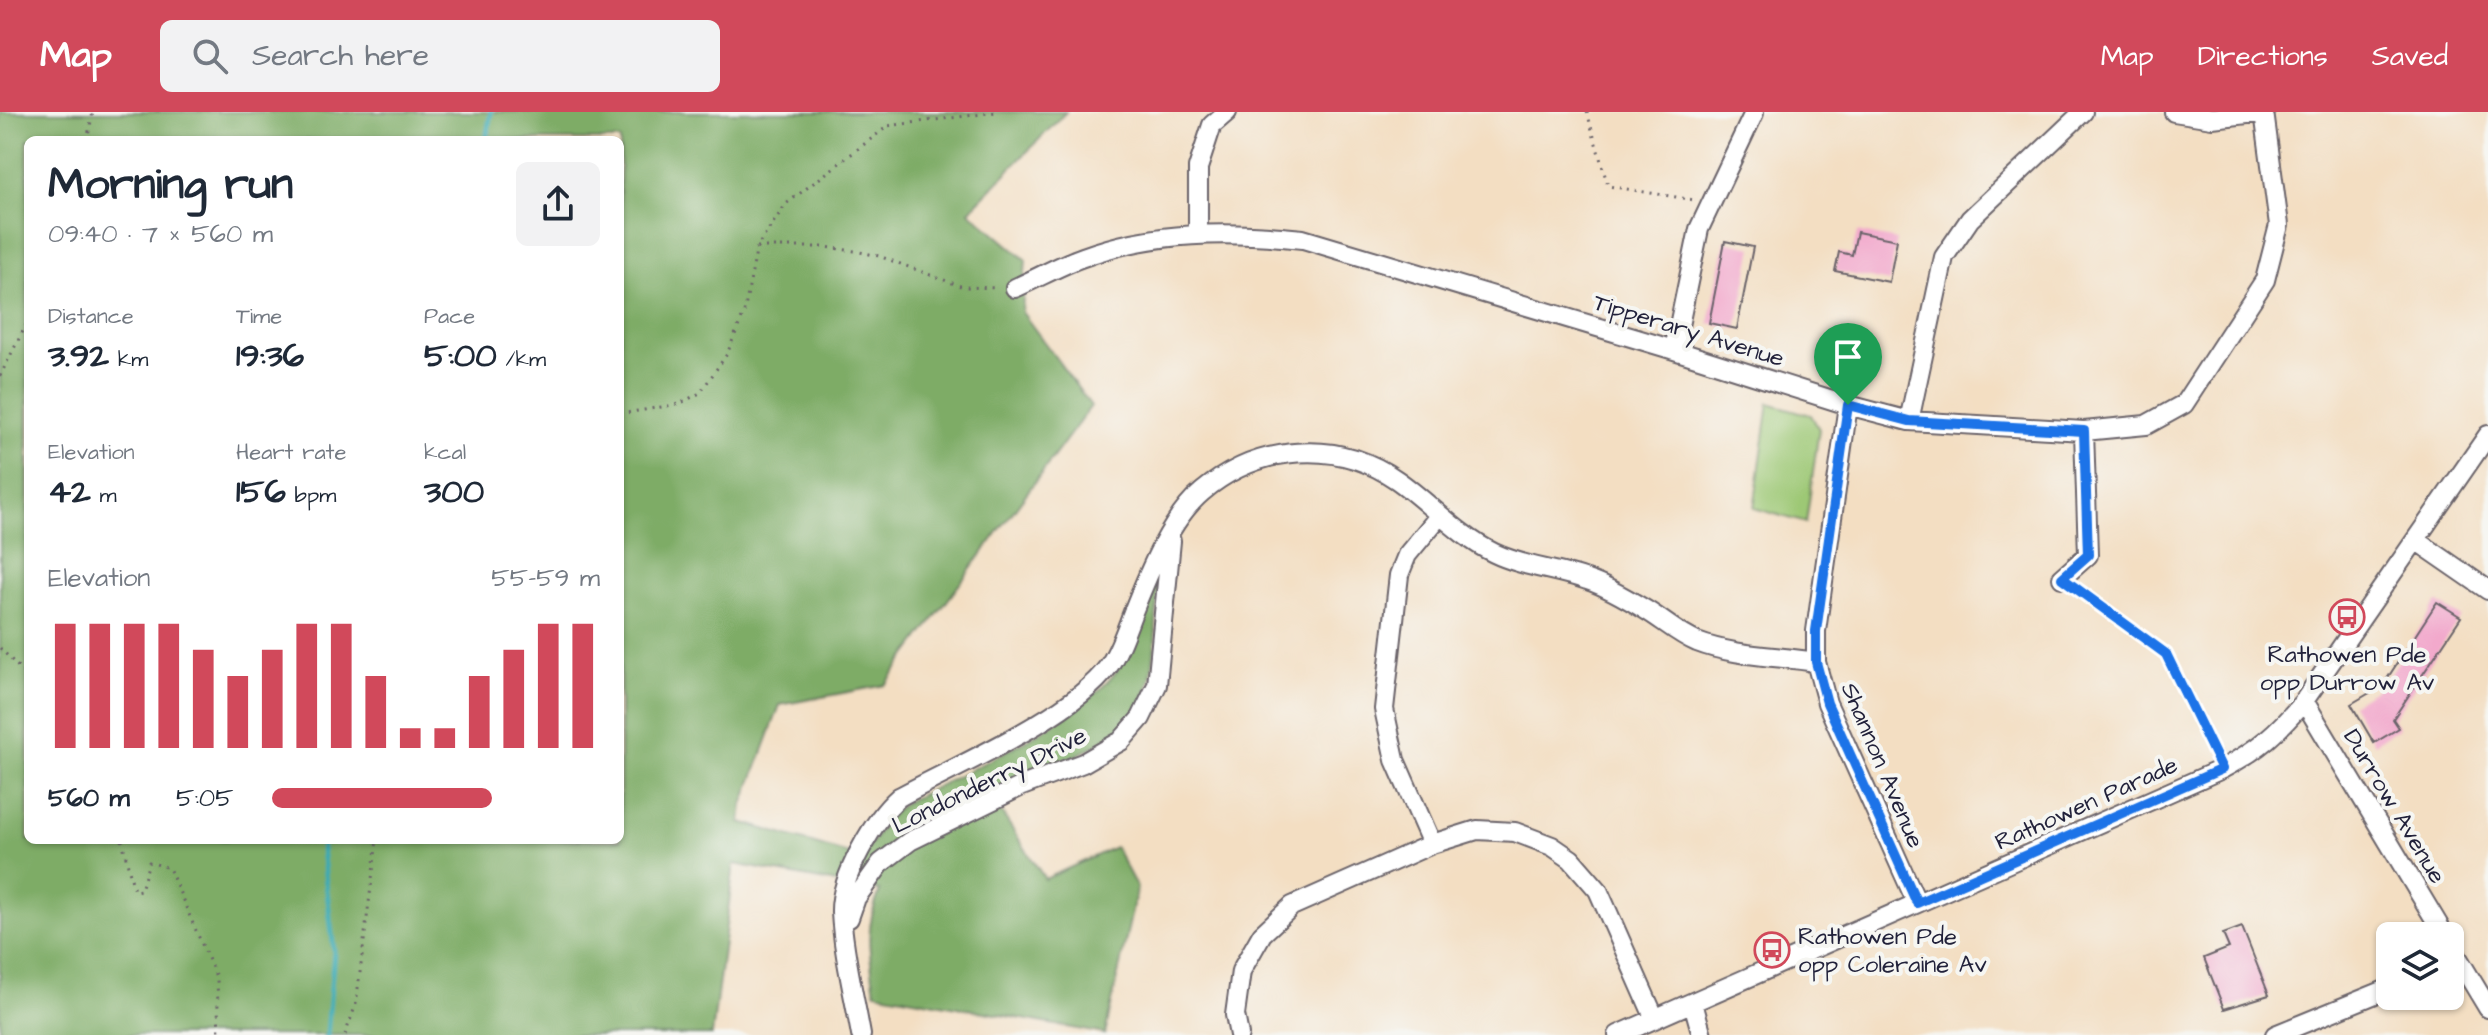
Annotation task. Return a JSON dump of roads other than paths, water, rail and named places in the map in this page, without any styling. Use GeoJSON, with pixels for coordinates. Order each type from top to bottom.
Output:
{"type":"FeatureCollection","features":[{"type":"Feature","properties":{"kind":"street"},"geometry":{"type":"LineString","coordinates":[[1198,233],[1198,168],[1212,125],[1227,112]]}},
{"type":"Feature","properties":{"kind":"street"},"geometry":{"type":"LineString","coordinates":[[1909,421],[1944,257],[1970,219],[2083,112]]}},
{"type":"Feature","properties":{"kind":"street"},"geometry":{"type":"LineString","coordinates":[[2174,112],[2212,118],[2264,112]]}},
{"type":"Feature","properties":{"kind":"street","name":"Tipperary Avenue"},"geometry":{"type":"LineString","coordinates":[[1015,288],[1083,257],[1132,244],[1198,233],[1253,233],[1303,239],[1909,421],[2084,431],[2146,425],[2184,404],[2265,280],[2279,225],[2264,112]]}},
{"type":"Feature","properties":{"kind":"street"},"geometry":{"type":"LineString","coordinates":[[1674,350],[1699,229],[1754,113]]}},
{"type":"Feature","properties":{"kind":"street","name":"Shannon Avenue"},"geometry":{"type":"LineString","coordinates":[[1848,405],[1816,631],[1816,662],[1827,703],[1917,903]]}},
{"type":"Feature","properties":{"kind":"street"},"geometry":{"type":"LineString","coordinates":[[2062,578],[2088,555],[2084,431]]}},
{"type":"Feature","properties":{"kind":"street","name":"Rathowen Parade"},"geometry":{"type":"LineString","coordinates":[[1618,1035],[2222,769],[2254,752],[2304,701],[2488,435]]}},
{"type":"Feature","properties":{"kind":"street","name":"Londonderry Drive"},"geometry":{"type":"LineString","coordinates":[[861,1035],[841,908],[854,860],[883,811],[899,797],[1038,723],[1088,690],[1109,665],[1149,571],[1171,533],[1201,493],[1254,460],[1294,452],[1338,454],[1375,466],[1494,552],[1519,563],[1588,580],[1645,609],[1698,642],[1816,662]]}},
{"type":"Feature","properties":{"kind":"street"},"geometry":{"type":"LineString","coordinates":[[1432,844],[1395,760],[1384,709],[1399,575],[1407,555],[1440,515]]}},
{"type":"Feature","properties":{"kind":"street","name":"Londonderry Drive"},"geometry":{"type":"LineString","coordinates":[[844,932],[856,898],[881,863],[910,841],[1022,786],[1083,763],[1121,741],[1141,718],[1157,685],[1171,533]]}},
{"type":"Feature","properties":{"kind":"street"},"geometry":{"type":"LineString","coordinates":[[2417,541],[2488,590]]}},
{"type":"Feature","properties":{"kind":"street","name":"Durrow Avenue"},"geometry":{"type":"LineString","coordinates":[[2304,701],[2437,922]]}},
{"type":"Feature","properties":{"kind":"street"},"geometry":{"type":"LineString","coordinates":[[1239,1035],[1235,1015],[1241,971],[1262,934],[1292,906],[1432,844],[1477,830],[1515,832],[1552,846],[1571,859],[1598,890],[1655,1019]]}},
{"type":"Feature","properties":{"kind":"street"},"geometry":{"type":"LineString","coordinates":[[2464,972],[2488,1008]]}},
{"type":"Feature","properties":{"kind":"street"},"geometry":{"type":"LineString","coordinates":[[2275,1035],[2376,994]]}},
{"type":"Feature","properties":{"kind":"street"},"geometry":{"type":"LineString","coordinates":[[1693,1003],[1702,1035]]}},
{"type":"Feature","properties":{"kind":"waterway"},"geometry":{"type":"LineString","coordinates":[[487,136],[491,112]]}},
{"type":"Feature","properties":{"kind":"waterway"},"geometry":{"type":"LineString","coordinates":[[321,844],[334,951],[327,1035]]}},
{"type":"Feature","properties":{"kind":"place","name":"Rathowen Pde opp Durrow Av"},"geometry":{"type":"Point","coordinates":[2347,617]}},
{"type":"Feature","properties":{"kind":"place","name":"Rathowen Pde opp Coleraine Av"},"geometry":{"type":"Point","coordinates":[1772,950]}}]}
